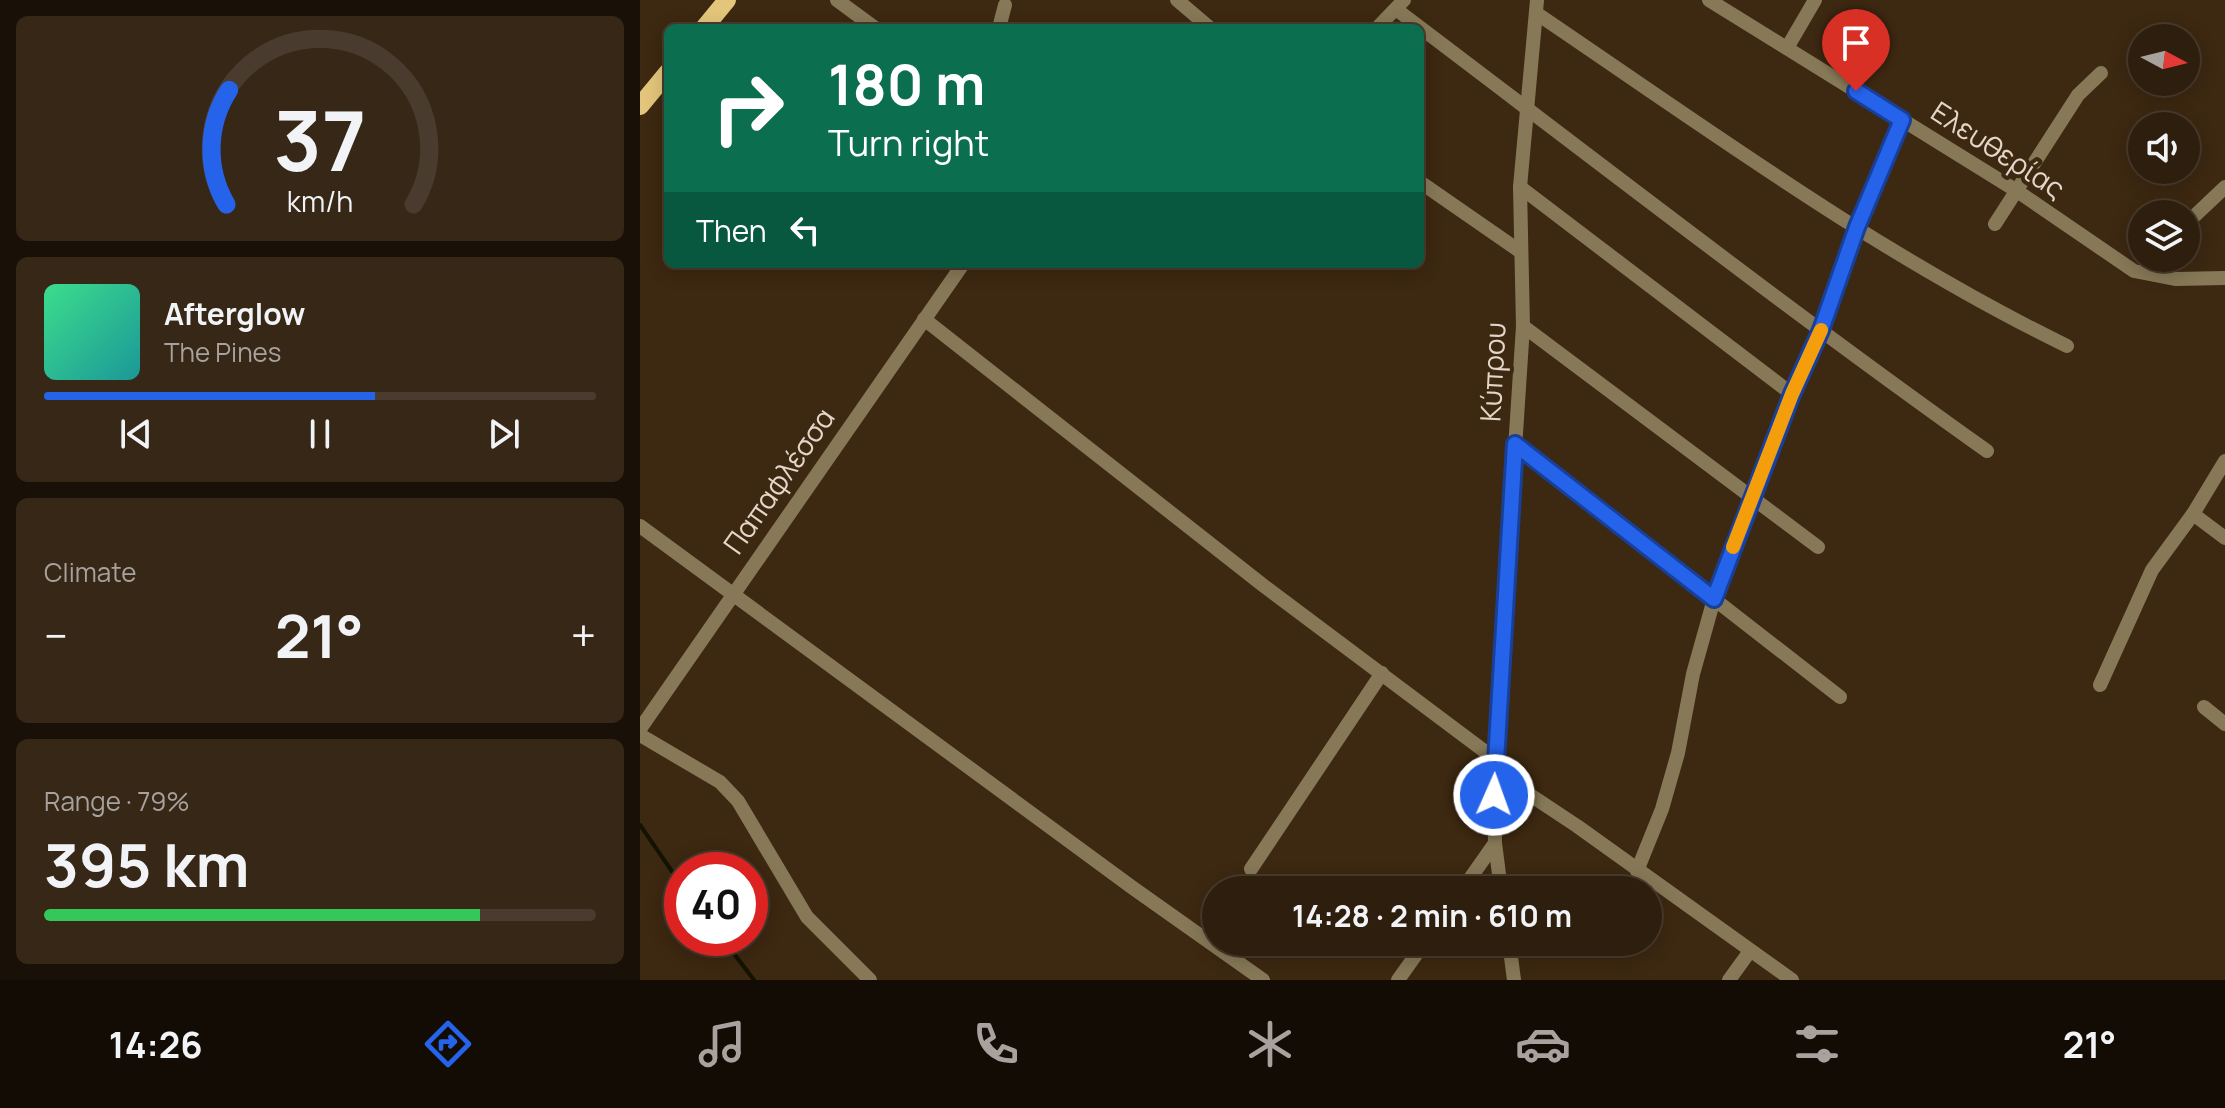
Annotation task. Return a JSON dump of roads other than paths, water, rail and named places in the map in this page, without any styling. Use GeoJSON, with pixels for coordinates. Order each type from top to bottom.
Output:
{"type":"FeatureCollection","features":[{"type":"Feature","properties":{"kind":"main road"},"geometry":{"type":"LineString","coordinates":[[707,24],[727,0]]}},
{"type":"Feature","properties":{"kind":"main road"},"geometry":{"type":"LineString","coordinates":[[640,106],[664,77]]}},
{"type":"Feature","properties":{"kind":"street"},"geometry":{"type":"LineString","coordinates":[[837,0],[870,24]]}},
{"type":"Feature","properties":{"kind":"street"},"geometry":{"type":"LineString","coordinates":[[1177,0],[1205,24]]}},
{"type":"Feature","properties":{"kind":"street","name":"Ελευθερίας"},"geometry":{"type":"LineString","coordinates":[[1709,0],[2017,191],[2128,267]]}},
{"type":"Feature","properties":{"kind":"street"},"geometry":{"type":"LineString","coordinates":[[1787,48],[1815,0]]}},
{"type":"Feature","properties":{"kind":"street"},"geometry":{"type":"LineString","coordinates":[[1000,24],[1005,5]]}},
{"type":"Feature","properties":{"kind":"street"},"geometry":{"type":"LineString","coordinates":[[1381,24],[1401,5],[1527,108],[1872,370],[1987,451]]}},
{"type":"Feature","properties":{"kind":"street"},"geometry":{"type":"LineString","coordinates":[[1537,7],[1857,227],[2006,317],[2067,346]]}},
{"type":"Feature","properties":{"kind":"street","name":"Κύπρου"},"geometry":{"type":"LineString","coordinates":[[1499,876],[1495,843],[1495,765],[1523,326],[1520,187],[1537,7]]}},
{"type":"Feature","properties":{"kind":"street"},"geometry":{"type":"LineString","coordinates":[[1995,224],[2078,95],[2101,73]]}},
{"type":"Feature","properties":{"kind":"street"},"geometry":{"type":"LineString","coordinates":[[1637,871],[1662,809],[1678,753],[1693,674],[1714,599],[1792,394],[1821,330],[1857,227],[1902,120]]}},
{"type":"Feature","properties":{"kind":"street"},"geometry":{"type":"LineString","coordinates":[[1424,185],[1521,252]]}},
{"type":"Feature","properties":{"kind":"street"},"geometry":{"type":"LineString","coordinates":[[1520,187],[1792,394]]}},
{"type":"Feature","properties":{"kind":"street"},"geometry":{"type":"LineString","coordinates":[[2200,211],[2225,187]]}},
{"type":"Feature","properties":{"kind":"street","name":"Παπαφλέσσα"},"geometry":{"type":"LineString","coordinates":[[640,732],[960,268]]}},
{"type":"Feature","properties":{"kind":"street","name":"Ελευθερίας"},"geometry":{"type":"LineString","coordinates":[[2139,272],[2175,279],[2225,278]]}},
{"type":"Feature","properties":{"kind":"street"},"geometry":{"type":"LineString","coordinates":[[924,319],[1146,495],[1382,673],[1495,765],[1637,871],[1792,980]]}},
{"type":"Feature","properties":{"kind":"street"},"geometry":{"type":"LineString","coordinates":[[1523,326],[1818,547]]}},
{"type":"Feature","properties":{"kind":"street"},"geometry":{"type":"LineString","coordinates":[[1515,444],[1840,697]]}},
{"type":"Feature","properties":{"kind":"street"},"geometry":{"type":"LineString","coordinates":[[2100,685],[2152,570],[2193,514],[2225,461]]}},
{"type":"Feature","properties":{"kind":"street"},"geometry":{"type":"LineString","coordinates":[[2193,514],[2225,538]]}},
{"type":"Feature","properties":{"kind":"street"},"geometry":{"type":"LineString","coordinates":[[640,526],[1263,980]]}},
{"type":"Feature","properties":{"kind":"street"},"geometry":{"type":"LineString","coordinates":[[1251,869],[1382,673]]}},
{"type":"Feature","properties":{"kind":"street"},"geometry":{"type":"LineString","coordinates":[[2204,707],[2225,724]]}},
{"type":"Feature","properties":{"kind":"street"},"geometry":{"type":"LineString","coordinates":[[640,732],[720,782],[738,801],[807,917],[870,980]]}},
{"type":"Feature","properties":{"kind":"street"},"geometry":{"type":"LineString","coordinates":[[1472,876],[1495,843]]}},
{"type":"Feature","properties":{"kind":"street"},"geometry":{"type":"LineString","coordinates":[[1729,980],[1750,951]]}},
{"type":"Feature","properties":{"kind":"street"},"geometry":{"type":"LineString","coordinates":[[1398,980],[1415,956]]}},
{"type":"Feature","properties":{"kind":"street"},"geometry":{"type":"LineString","coordinates":[[1511,956],[1514,980]]}},
{"type":"Feature","properties":{"kind":"waterway"},"geometry":{"type":"LineString","coordinates":[[640,825],[664,860]]}},
{"type":"Feature","properties":{"kind":"waterway"},"geometry":{"type":"LineString","coordinates":[[736,956],[754,980]]}}]}
